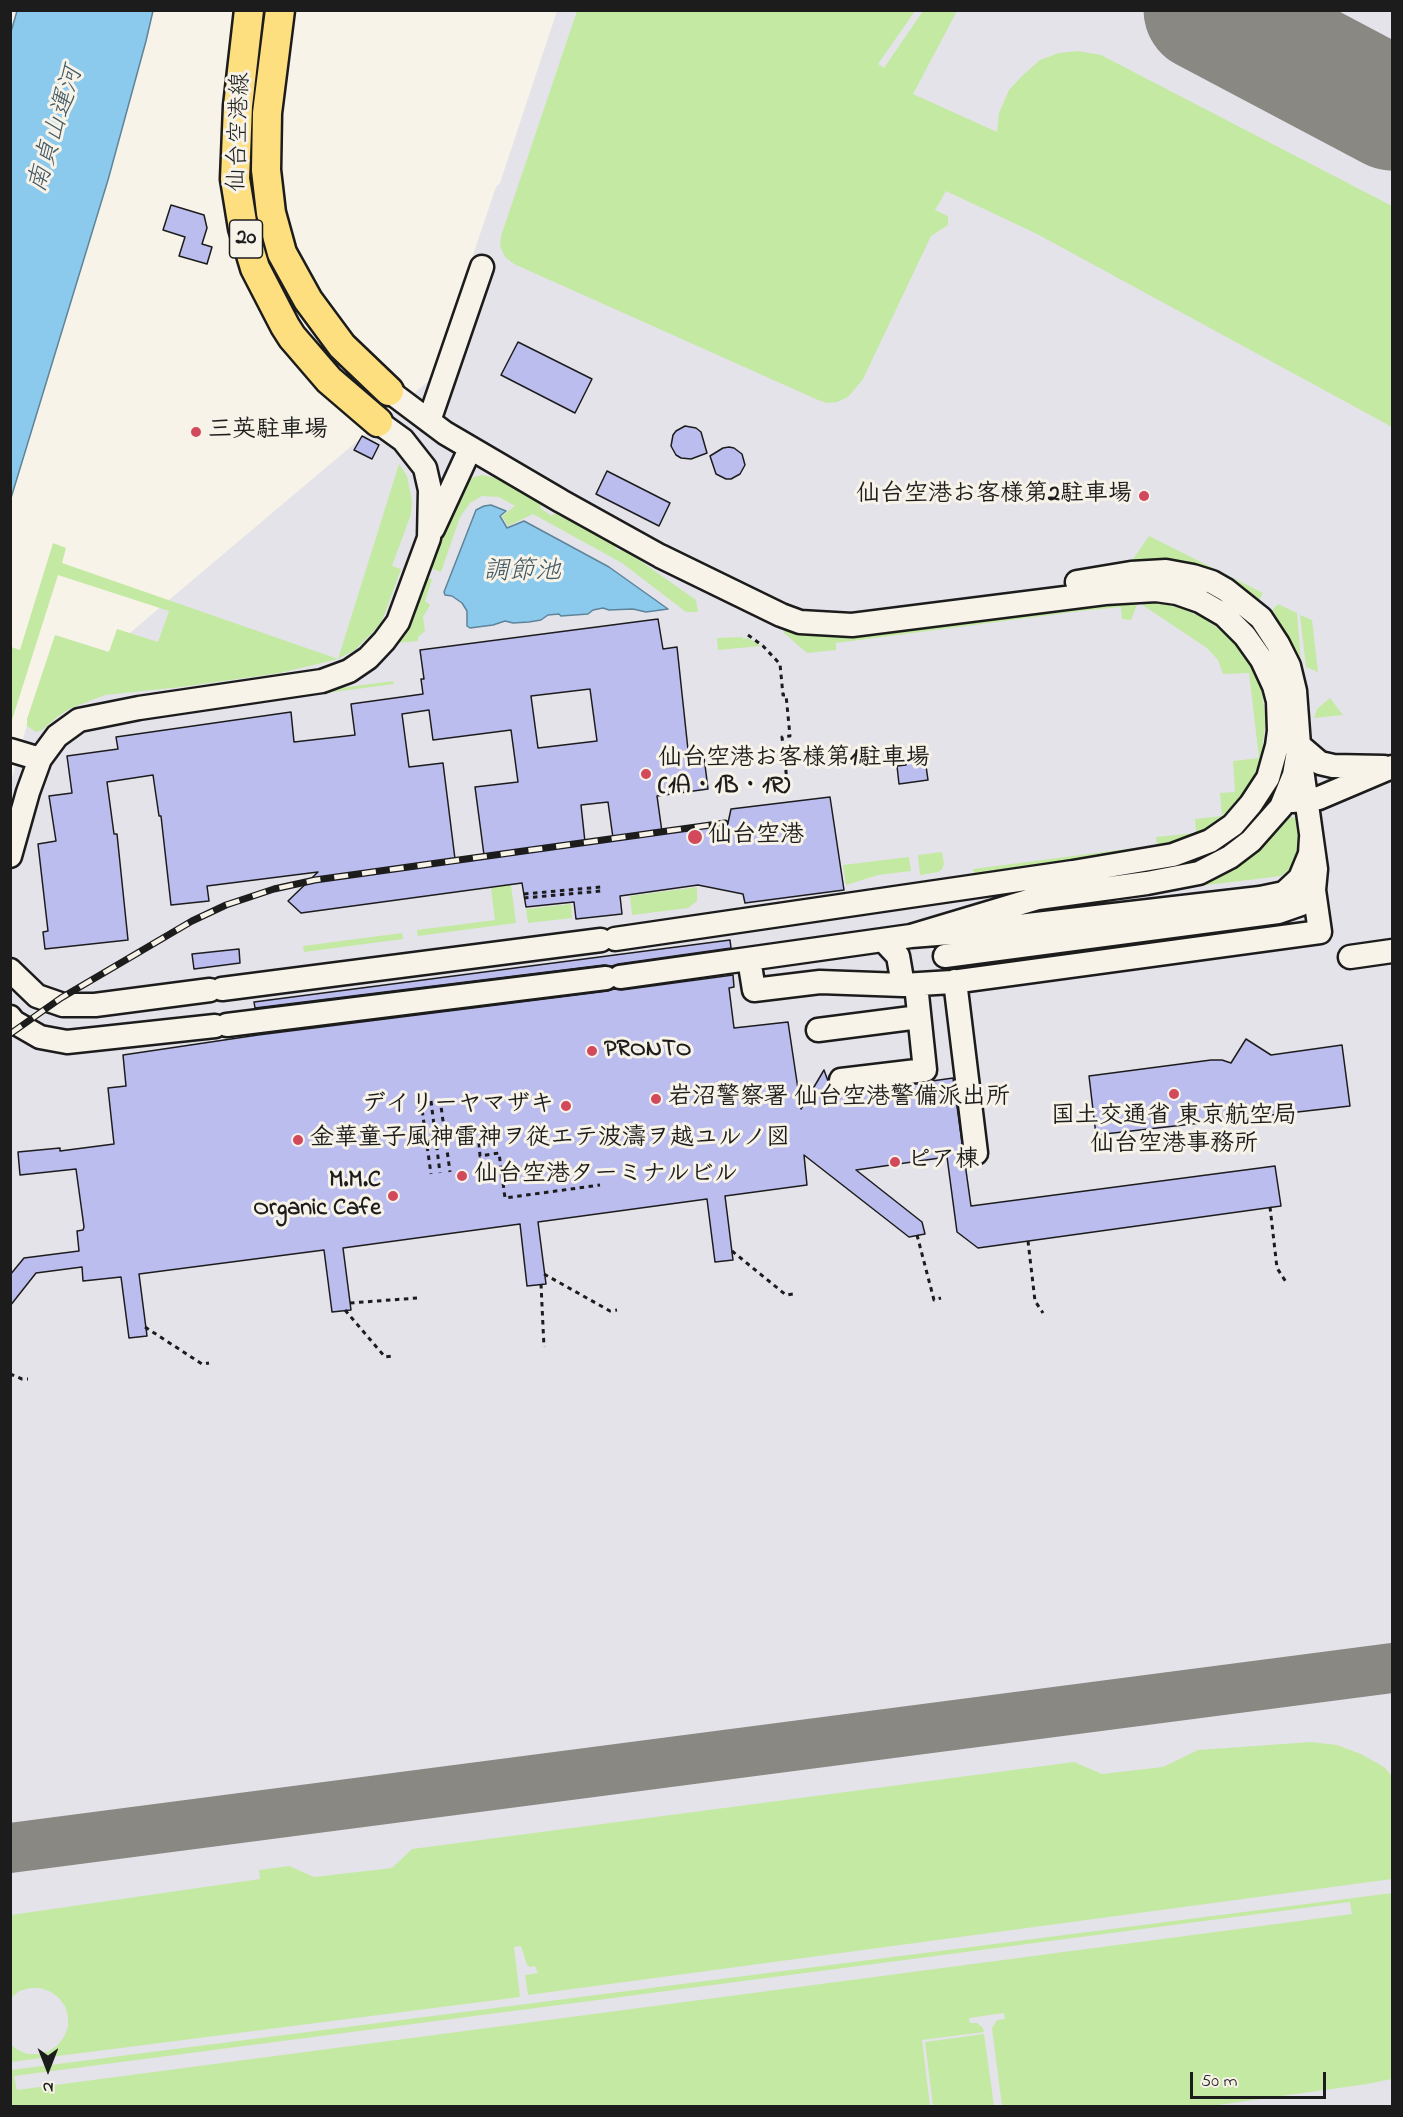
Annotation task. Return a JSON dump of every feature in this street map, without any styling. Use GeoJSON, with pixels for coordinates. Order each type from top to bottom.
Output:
{"type":"FeatureCollection","features":[{"type":"Feature","properties":{"kind":"main road","name":"仙台空港線"},"geometry":{"type":"LineString","coordinates":[[249,10],[238,106],[235,178],[243,228],[255,268],[292,337],[329,380],[378,422]]}},
{"type":"Feature","properties":{"kind":"main road","name":"仙台空港線"},"geometry":{"type":"LineString","coordinates":[[280,10],[267,114],[266,170],[270,206],[282,253],[308,300],[342,346],[389,391]]}},
{"type":"Feature","properties":{"kind":"street"},"geometry":{"type":"LineString","coordinates":[[240,212],[270,206]]}},
{"type":"Feature","properties":{"kind":"street"},"geometry":{"type":"LineString","coordinates":[[429,421],[482,267]]}},
{"type":"Feature","properties":{"kind":"street"},"geometry":{"type":"LineString","coordinates":[[292,337],[322,319]]}},
{"type":"Feature","properties":{"kind":"street"},"geometry":{"type":"LineString","coordinates":[[10,970],[37,996],[63,1005],[95,1005],[608,940],[1060,874],[1173,855],[1210,841],[1233,825],[1251,804],[1268,778],[1277,747],[1279,716],[1274,686],[1262,660],[1245,636],[1224,615],[1200,601],[1177,593],[1156,590],[1105,593],[852,625],[800,622],[660,556],[561,501],[470,449],[389,391]]}},
{"type":"Feature","properties":{"kind":"street"},"geometry":{"type":"LineString","coordinates":[[378,422],[403,440],[425,468],[430,490],[429,538]]}},
{"type":"Feature","properties":{"kind":"street"},"geometry":{"type":"LineString","coordinates":[[10,856],[40,759],[57,736],[79,720],[139,708],[322,681],[349,671],[368,658],[398,622],[429,538],[470,449]]}},
{"type":"Feature","properties":{"kind":"street"},"geometry":{"type":"LineString","coordinates":[[749,959],[754,990],[820,982],[910,985],[952,982],[1320,932],[1314,890],[1316,869],[1299,745],[1295,691],[1289,666],[1261,618],[1226,590],[1212,582],[1166,571],[1131,573],[905,608],[852,625]]}},
{"type":"Feature","properties":{"kind":"street"},"geometry":{"type":"LineString","coordinates":[[1299,745],[1320,762],[1333,766],[1392,767]]}},
{"type":"Feature","properties":{"kind":"street"},"geometry":{"type":"LineString","coordinates":[[920,935],[1038,898],[1147,883],[1199,873],[1230,857],[1251,841],[1283,802],[1294,775],[1299,745]]}},
{"type":"Feature","properties":{"kind":"street"},"geometry":{"type":"LineString","coordinates":[[10,750],[40,759]]}},
{"type":"Feature","properties":{"kind":"street"},"geometry":{"type":"LineString","coordinates":[[1283,802],[1319,798],[1392,767]]}},
{"type":"Feature","properties":{"kind":"street"},"geometry":{"type":"LineString","coordinates":[[10,1017],[40,1037],[67,1042],[613,978],[920,935],[988,930],[1260,898],[1284,893],[1300,878],[1310,854],[1311,838]]}},
{"type":"Feature","properties":{"kind":"street"},"geometry":{"type":"LineString","coordinates":[[1060,874],[1147,883]]}},
{"type":"Feature","properties":{"kind":"street"},"geometry":{"type":"LineString","coordinates":[[945,957],[1001,947],[1278,912],[1301,904],[1314,890]]}},
{"type":"Feature","properties":{"kind":"street"},"geometry":{"type":"LineString","coordinates":[[920,935],[945,957],[952,982],[976,1153]]}},
{"type":"Feature","properties":{"kind":"street"},"geometry":{"type":"LineString","coordinates":[[841,1080],[925,1070],[919,1017],[910,985],[898,957],[883,940]]}},
{"type":"Feature","properties":{"kind":"street"},"geometry":{"type":"LineString","coordinates":[[1350,957],[1392,951]]}},
{"type":"Feature","properties":{"kind":"street"},"geometry":{"type":"LineString","coordinates":[[818,1030],[919,1017]]}},
{"type":"Feature","properties":{"kind":"path"},"geometry":{"type":"LineString","coordinates":[[748,635],[764,646],[780,664],[790,736],[782,737],[783,745]]}},
{"type":"Feature","properties":{"kind":"path"},"geometry":{"type":"LineString","coordinates":[[785,761],[788,793]]}},
{"type":"Feature","properties":{"kind":"path"},"geometry":{"type":"LineString","coordinates":[[524,896],[601,889]]}},
{"type":"Feature","properties":{"kind":"path"},"geometry":{"type":"LineString","coordinates":[[440,1099],[450,1172]]}},
{"type":"Feature","properties":{"kind":"path"},"geometry":{"type":"LineString","coordinates":[[430,1101],[440,1173]]}},
{"type":"Feature","properties":{"kind":"path"},"geometry":{"type":"LineString","coordinates":[[422,1102],[431,1174]]}},
{"type":"Feature","properties":{"kind":"path"},"geometry":{"type":"LineString","coordinates":[[479,1143],[480,1156],[499,1153],[505,1198],[600,1185]]}},
{"type":"Feature","properties":{"kind":"path"},"geometry":{"type":"LineString","coordinates":[[1270,1207],[1278,1268],[1286,1282]]}},
{"type":"Feature","properties":{"kind":"path"},"geometry":{"type":"LineString","coordinates":[[917,1235],[934,1300],[941,1298]]}},
{"type":"Feature","properties":{"kind":"path"},"geometry":{"type":"LineString","coordinates":[[1028,1241],[1035,1300],[1043,1313]]}},
{"type":"Feature","properties":{"kind":"path"},"geometry":{"type":"LineString","coordinates":[[732,1251],[786,1295],[793,1294]]}},
{"type":"Feature","properties":{"kind":"path"},"geometry":{"type":"LineString","coordinates":[[544,1275],[610,1311],[617,1310]]}},
{"type":"Feature","properties":{"kind":"path"},"geometry":{"type":"LineString","coordinates":[[542,1284],[544,1347]]}},
{"type":"Feature","properties":{"kind":"path"},"geometry":{"type":"LineString","coordinates":[[350,1303],[417,1298]]}},
{"type":"Feature","properties":{"kind":"path"},"geometry":{"type":"LineString","coordinates":[[345,1311],[385,1357],[394,1356]]}},
{"type":"Feature","properties":{"kind":"path"},"geometry":{"type":"LineString","coordinates":[[146,1328],[202,1364],[209,1364]]}},
{"type":"Feature","properties":{"kind":"path"},"geometry":{"type":"LineString","coordinates":[[10,1374],[28,1379]]}},
{"type":"Feature","properties":{"kind":"shaded area","name":"仙台空港"},"geometry":{"type":"Polygon","coordinates":[[[557,11],[1392,11],[1392,2106],[11,2106],[10,785],[29,718],[431,379],[557,11]]]}},
{"type":"Feature","properties":{"kind":"green space"},"geometry":{"type":"Polygon","coordinates":[[[577,11],[915,11],[878,64],[884,68],[923,11],[957,11],[913,94],[997,132],[999,113],[1009,90],[1040,60],[1059,53],[1078,51],[1101,55],[1392,206],[1392,427],[1037,234],[946,191],[935,210],[948,216],[948,225],[931,236],[863,379],[848,397],[837,402],[827,403],[818,400],[514,264],[505,257],[500,246],[501,236],[577,11]]]}},
{"type":"Feature","properties":{"kind":"green space"},"geometry":{"type":"Polygon","coordinates":[[[399,464],[407,476],[412,501],[411,514],[392,566],[401,569],[382,621],[355,650],[338,659],[399,464]]]}},
{"type":"Feature","properties":{"kind":"green space"},"geometry":{"type":"Polygon","coordinates":[[[482,475],[502,481],[541,505],[540,508],[552,516],[555,513],[616,546],[615,548],[620,551],[622,548],[696,600],[698,612],[686,612],[622,563],[533,514],[508,526],[502,516],[515,506],[499,497],[482,496],[470,503],[460,517],[441,572],[430,568],[448,519],[467,479],[482,475]]]}},
{"type":"Feature","properties":{"kind":"green space"},"geometry":{"type":"Polygon","coordinates":[[[1149,536],[1263,593],[1258,603],[1228,579],[1129,565],[1149,536]]]}},
{"type":"Feature","properties":{"kind":"green space"},"geometry":{"type":"Polygon","coordinates":[[[53,543],[66,548],[62,563],[338,659],[280,673],[105,695],[69,709],[36,732],[27,726],[27,719],[55,635],[109,652],[117,629],[158,642],[169,611],[58,575],[11,723],[11,647],[20,650],[53,543]]]}},
{"type":"Feature","properties":{"kind":"green space"},"geometry":{"type":"Polygon","coordinates":[[[426,577],[432,579],[425,601],[430,605],[423,617],[425,631],[418,637],[418,641],[397,643],[407,627],[426,577]]]}},
{"type":"Feature","properties":{"kind":"green space"},"geometry":{"type":"Polygon","coordinates":[[[1138,602],[1161,603],[1202,617],[1230,637],[1254,670],[1261,688],[1266,719],[1261,758],[1251,782],[1238,801],[1222,816],[1220,793],[1235,792],[1233,761],[1259,758],[1249,673],[1223,674],[1218,660],[1207,648],[1138,602]]]}},
{"type":"Feature","properties":{"kind":"green space"},"geometry":{"type":"Polygon","coordinates":[[[1138,602],[1131,620],[1122,619],[1121,607],[1081,611],[836,643],[836,650],[807,653],[783,632],[786,629],[824,635],[849,635],[1076,605],[1138,602]]]}},
{"type":"Feature","properties":{"kind":"green space"},"geometry":{"type":"Polygon","coordinates":[[[1278,604],[1297,613],[1301,663],[1275,621],[1273,609],[1278,604]]]}},
{"type":"Feature","properties":{"kind":"green space"},"geometry":{"type":"Polygon","coordinates":[[[1300,615],[1312,620],[1318,672],[1306,667],[1300,615]]]}},
{"type":"Feature","properties":{"kind":"green space"},"geometry":{"type":"Polygon","coordinates":[[[743,637],[761,646],[718,650],[717,638],[743,637]]]}},
{"type":"Feature","properties":{"kind":"green space"},"geometry":{"type":"Polygon","coordinates":[[[393,681],[394,684],[252,703],[252,700],[393,681]]]}},
{"type":"Feature","properties":{"kind":"green space"},"geometry":{"type":"Polygon","coordinates":[[[1330,698],[1343,715],[1314,718],[1317,709],[1330,698]]]}},
{"type":"Feature","properties":{"kind":"green space"},"geometry":{"type":"Polygon","coordinates":[[[1286,762],[1288,763],[1266,810],[1234,842],[1217,852],[1241,832],[1263,808],[1286,762]]]}},
{"type":"Feature","properties":{"kind":"green space"},"geometry":{"type":"Polygon","coordinates":[[[1222,816],[1197,835],[1177,841],[1116,855],[974,873],[973,869],[1157,845],[1156,837],[1196,833],[1195,819],[1222,816]]]}},
{"type":"Feature","properties":{"kind":"green space"},"geometry":{"type":"Polygon","coordinates":[[[1293,817],[1299,821],[1304,847],[1295,865],[1281,876],[1043,905],[1190,883],[1285,818],[1293,817]]]}},
{"type":"Feature","properties":{"kind":"green space"},"geometry":{"type":"Polygon","coordinates":[[[942,852],[944,864],[942,869],[938,872],[920,875],[918,855],[942,852]]]}},
{"type":"Feature","properties":{"kind":"green space"},"geometry":{"type":"Polygon","coordinates":[[[909,857],[911,871],[878,875],[846,885],[843,865],[909,857]]]}},
{"type":"Feature","properties":{"kind":"green space"},"geometry":{"type":"Polygon","coordinates":[[[511,885],[516,923],[418,936],[417,930],[495,920],[491,888],[511,885]]]}},
{"type":"Feature","properties":{"kind":"green space"},"geometry":{"type":"Polygon","coordinates":[[[697,887],[697,901],[688,908],[632,915],[630,896],[697,887]]]}},
{"type":"Feature","properties":{"kind":"green space"},"geometry":{"type":"Polygon","coordinates":[[[571,904],[572,918],[528,923],[526,909],[571,904]]]}},
{"type":"Feature","properties":{"kind":"green space"},"geometry":{"type":"Polygon","coordinates":[[[402,933],[403,939],[304,952],[303,946],[402,933]]]}},
{"type":"Feature","properties":{"kind":"green space"},"geometry":{"type":"Polygon","coordinates":[[[1311,1742],[1337,1745],[1361,1754],[1384,1767],[1392,1776],[1392,1879],[528,1995],[525,1975],[538,1973],[535,1966],[527,1965],[521,1946],[514,1947],[520,1997],[11,2062],[11,2044],[27,2054],[39,2054],[58,2045],[68,2027],[68,2016],[59,1998],[41,1988],[19,1991],[11,1998],[11,1915],[260,1879],[259,1870],[289,1866],[314,1877],[392,1868],[412,1849],[1074,1762],[1102,1774],[1163,1767],[1198,1750],[1311,1742]]]}},
{"type":"Feature","properties":{"kind":"green space"},"geometry":{"type":"Polygon","coordinates":[[[1392,1893],[1392,2079],[1211,2106],[1002,2106],[992,2028],[997,2020],[1005,2019],[1004,2013],[969,2018],[970,2023],[977,2023],[984,2032],[922,2040],[930,2106],[11,2106],[11,2070],[1392,1893]],[[1350,1902],[14,2076],[17,2090],[1352,1914],[1350,1902]]]}},
{"type":"Feature","properties":{"kind":"green space"},"geometry":{"type":"Polygon","coordinates":[[[984,2034],[994,2106],[933,2106],[925,2042],[984,2034]]]}},
{"type":"Feature","properties":{"kind":"water","name":"南貞山運河"},"geometry":{"type":"Polygon","coordinates":[[[17,11],[153,11],[108,180],[11,498],[10,35],[17,11]]]}},
{"type":"Feature","properties":{"kind":"water","name":"調節池"},"geometry":{"type":"Polygon","coordinates":[[[491,505],[506,511],[500,516],[507,528],[524,521],[609,567],[668,609],[646,612],[603,608],[593,610],[588,614],[548,615],[541,620],[529,622],[505,621],[470,628],[467,626],[467,611],[462,603],[452,596],[445,595],[444,592],[476,510],[491,505]]]}},
{"type":"Feature","properties":{"kind":"building"},"geometry":{"type":"Polygon","coordinates":[[[171,205],[204,215],[207,228],[202,244],[212,247],[207,264],[179,256],[185,237],[163,230],[171,205]]]}},
{"type":"Feature","properties":{"kind":"building"},"geometry":{"type":"Polygon","coordinates":[[[518,342],[592,379],[575,413],[501,375],[518,342]]]}},
{"type":"Feature","properties":{"kind":"building"},"geometry":{"type":"Polygon","coordinates":[[[685,426],[696,428],[701,432],[707,453],[691,459],[676,455],[671,446],[673,435],[685,426]]]}},
{"type":"Feature","properties":{"kind":"building"},"geometry":{"type":"Polygon","coordinates":[[[362,436],[379,445],[372,459],[354,450],[362,436]]]}},
{"type":"Feature","properties":{"kind":"building"},"geometry":{"type":"Polygon","coordinates":[[[729,447],[742,454],[745,465],[740,474],[726,479],[716,474],[710,456],[729,447]]]}},
{"type":"Feature","properties":{"kind":"building"},"geometry":{"type":"Polygon","coordinates":[[[607,471],[670,503],[659,526],[596,494],[607,471]]]}},
{"type":"Feature","properties":{"kind":"building"},"geometry":{"type":"Polygon","coordinates":[[[658,619],[663,649],[677,647],[689,759],[704,757],[708,789],[657,796],[662,832],[728,823],[731,809],[830,797],[844,890],[745,903],[743,894],[698,885],[620,896],[622,914],[576,919],[574,902],[526,907],[522,883],[301,913],[288,901],[318,872],[207,886],[209,901],[171,905],[161,816],[159,816],[153,775],[107,782],[114,834],[117,834],[128,940],[45,949],[43,932],[48,931],[38,844],[56,841],[49,796],[72,793],[67,756],[118,749],[116,737],[291,712],[294,742],[355,735],[351,704],[423,694],[421,679],[424,679],[420,650],[658,619]],[[590,689],[531,696],[538,748],[597,741],[590,689]],[[429,710],[402,714],[409,767],[443,763],[455,859],[484,855],[475,787],[518,782],[511,730],[433,740],[429,710]],[[608,802],[581,805],[585,842],[613,838],[608,802]]]}},
{"type":"Feature","properties":{"kind":"building"},"geometry":{"type":"Polygon","coordinates":[[[925,759],[928,780],[899,784],[897,766],[906,765],[905,761],[925,759]]]}},
{"type":"Feature","properties":{"kind":"building"},"geometry":{"type":"Polygon","coordinates":[[[730,940],[731,948],[612,966],[604,965],[255,1008],[254,1002],[730,940]]]}},
{"type":"Feature","properties":{"kind":"building"},"geometry":{"type":"Polygon","coordinates":[[[239,949],[240,963],[194,969],[192,954],[239,949]]]}},
{"type":"Feature","properties":{"kind":"building","name":"仙台空港ターミナルビル"},"geometry":{"type":"Polygon","coordinates":[[[733,975],[734,987],[729,988],[734,1028],[788,1022],[801,1109],[824,1070],[833,1095],[953,1078],[971,1206],[1275,1166],[1281,1206],[978,1248],[957,1232],[947,1157],[856,1170],[922,1222],[925,1234],[909,1237],[804,1155],[807,1185],[725,1196],[733,1260],[715,1262],[707,1199],[538,1222],[546,1284],[527,1286],[520,1224],[343,1248],[351,1310],[332,1312],[324,1250],[139,1274],[147,1336],[129,1338],[121,1277],[83,1281],[82,1267],[36,1273],[10,1306],[10,1275],[24,1258],[79,1251],[77,1231],[83,1230],[84,1227],[76,1169],[20,1175],[18,1152],[60,1148],[60,1151],[114,1144],[108,1088],[126,1086],[123,1055],[258,1035],[733,975]]]}},
{"type":"Feature","properties":{"kind":"building"},"geometry":{"type":"Polygon","coordinates":[[[1246,1039],[1271,1055],[1342,1045],[1350,1106],[1096,1135],[1089,1076],[1211,1060],[1231,1063],[1246,1039]]]}},
{"type":"Feature","properties":{"kind":"taxiway"},"geometry":{"type":"LineString","coordinates":[[10,1848],[1392,1668]]}},
{"type":"Feature","properties":{"kind":"runway"},"geometry":{"type":"LineString","coordinates":[[1205,10],[1392,109]]}},
{"type":"Feature","properties":{"kind":"railway"},"geometry":{"type":"LineString","coordinates":[[10,1034],[61,998],[192,921],[226,905],[274,889],[315,880],[725,823]]}},
{"type":"Feature","properties":{"kind":"place","name":"三英駐車場"},"geometry":{"type":"Point","coordinates":[196,432]}},
{"type":"Feature","properties":{"kind":"place","name":"仙台空港お客様第2駐車場"},"geometry":{"type":"Point","coordinates":[1144,496]}},
{"type":"Feature","properties":{"kind":"place","name":"仙台空港お客様第1駐車場 (1A・1B・1R)"},"geometry":{"type":"Point","coordinates":[646,774]}},
{"type":"Feature","properties":{"kind":"place","name":"仙台空港"},"geometry":{"type":"Point","coordinates":[695,837]}},
{"type":"Feature","properties":{"kind":"place","name":"PRONTO"},"geometry":{"type":"Point","coordinates":[592,1051]}},
{"type":"Feature","properties":{"kind":"place","name":"国土交通省 東京航空局 仙台空港事務所"},"geometry":{"type":"Point","coordinates":[1174,1094]}},
{"type":"Feature","properties":{"kind":"place","name":"岩沼警察署 仙台空港警備派出所"},"geometry":{"type":"Point","coordinates":[656,1099]}},
{"type":"Feature","properties":{"kind":"place","name":"デイリーヤマザキ"},"geometry":{"type":"Point","coordinates":[566,1106]}},
{"type":"Feature","properties":{"kind":"place","name":"金華童子風神雷神ヲ従エテ波濤ヲ越ユルノ図"},"geometry":{"type":"Point","coordinates":[298,1140]}},
{"type":"Feature","properties":{"kind":"place","name":"ピア棟"},"geometry":{"type":"Point","coordinates":[895,1162]}},
{"type":"Feature","properties":{"kind":"place","name":"仙台空港ターミナルビル"},"geometry":{"type":"Point","coordinates":[462,1176]}},
{"type":"Feature","properties":{"kind":"place","name":"M.M.C Organic Cafe"},"geometry":{"type":"Point","coordinates":[393,1196]}}]}
